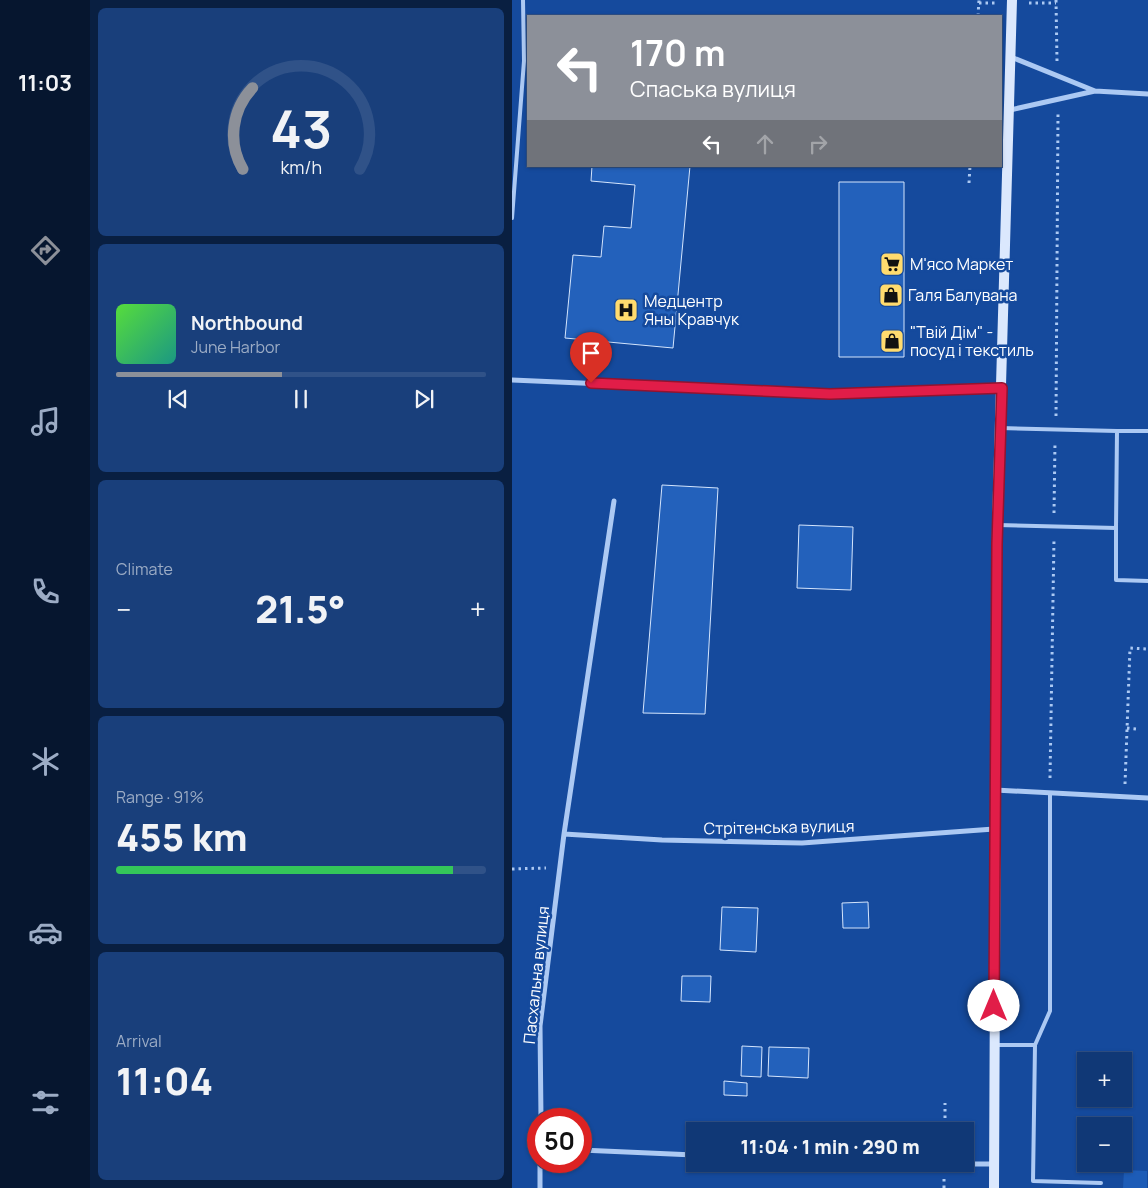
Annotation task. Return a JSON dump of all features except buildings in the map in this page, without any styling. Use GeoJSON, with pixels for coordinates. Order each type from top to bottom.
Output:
{"type":"FeatureCollection","features":[{"type":"Feature","properties":{"kind":"main road"},"geometry":{"type":"LineString","coordinates":[[994,1188],[994,829],[997,525],[1012,0]]}},
{"type":"Feature","properties":{"kind":"street"},"geometry":{"type":"LineString","coordinates":[[1011,57],[1096,91]]}},
{"type":"Feature","properties":{"kind":"street"},"geometry":{"type":"LineString","coordinates":[[1010,110],[1096,91],[1148,94]]}},
{"type":"Feature","properties":{"kind":"street"},"geometry":{"type":"LineString","coordinates":[[512,380],[830,394],[1002,388]]}},
{"type":"Feature","properties":{"kind":"street","name":"Пасхальна вулиця"},"geometry":{"type":"LineString","coordinates":[[540,1108],[540,1026],[564,834],[614,501]]}},
{"type":"Feature","properties":{"kind":"street"},"geometry":{"type":"LineString","coordinates":[[995,790],[1148,798]]}},
{"type":"Feature","properties":{"kind":"street","name":"Стрітенська вулиця"},"geometry":{"type":"LineString","coordinates":[[564,834],[662,840],[802,843],[994,829]]}},
{"type":"Feature","properties":{"kind":"street"},"geometry":{"type":"LineString","coordinates":[[592,1150],[686,1155]]}},
{"type":"Feature","properties":{"kind":"street"},"geometry":{"type":"LineString","coordinates":[[974,1164],[994,1164]]}},
{"type":"Feature","properties":{"kind":"street"},"geometry":{"type":"LineString","coordinates":[[540,1173],[540,1188]]}},
{"type":"Feature","properties":{"kind":"lane"},"geometry":{"type":"LineString","coordinates":[[512,218],[524,61],[523,0]]}},
{"type":"Feature","properties":{"kind":"lane"},"geometry":{"type":"LineString","coordinates":[[1000,428],[1148,431]]}},
{"type":"Feature","properties":{"kind":"lane"},"geometry":{"type":"LineString","coordinates":[[1117,431],[1116,580],[1148,581]]}},
{"type":"Feature","properties":{"kind":"lane"},"geometry":{"type":"LineString","coordinates":[[997,525],[1116,528]]}},
{"type":"Feature","properties":{"kind":"lane"},"geometry":{"type":"LineString","coordinates":[[1050,794],[1050,1011],[1035,1045],[1033,1181],[1101,1184]]}},
{"type":"Feature","properties":{"kind":"lane"},"geometry":{"type":"LineString","coordinates":[[994,1045],[1035,1045]]}},
{"type":"Feature","properties":{"kind":"path"},"geometry":{"type":"LineString","coordinates":[[978,15],[979,0]]}},
{"type":"Feature","properties":{"kind":"path"},"geometry":{"type":"LineString","coordinates":[[1026,3],[1056,1],[1057,75]]}},
{"type":"Feature","properties":{"kind":"path"},"geometry":{"type":"LineString","coordinates":[[1057,63],[1066,65]]}},
{"type":"Feature","properties":{"kind":"path"},"geometry":{"type":"LineString","coordinates":[[1050,794],[1058,117]]}},
{"type":"Feature","properties":{"kind":"path"},"geometry":{"type":"LineString","coordinates":[[969,183],[970,167]]}},
{"type":"Feature","properties":{"kind":"path"},"geometry":{"type":"LineString","coordinates":[[1124,797],[1130,648],[1148,649]]}},
{"type":"Feature","properties":{"kind":"path"},"geometry":{"type":"LineString","coordinates":[[1127,728],[1137,729]]}},
{"type":"Feature","properties":{"kind":"path"},"geometry":{"type":"LineString","coordinates":[[512,869],[560,868]]}},
{"type":"Feature","properties":{"kind":"path"},"geometry":{"type":"LineString","coordinates":[[945,1103],[945,1122]]}},
{"type":"Feature","properties":{"kind":"shaded area"},"geometry":{"type":"Polygon","coordinates":[[[1147,1171],[1147,1188],[1123,1188],[1124,1172],[1147,1171]]]}},
{"type":"Feature","properties":{"kind":"place","name":"М'ясо Маркет"},"geometry":{"type":"Point","coordinates":[892,264]}},
{"type":"Feature","properties":{"kind":"place","name":"Галя Балувана"},"geometry":{"type":"Point","coordinates":[891,295]}},
{"type":"Feature","properties":{"kind":"place","name":"Медцентр Яны Кравчук"},"geometry":{"type":"Point","coordinates":[626,310]}},
{"type":"Feature","properties":{"kind":"place","name":"\"Твій Дім\" - посуд і текстиль"},"geometry":{"type":"Point","coordinates":[892,341]}},
{"type":"Feature","properties":{"kind":"route"},"geometry":{"type":"LineString","coordinates":[[591,383],[830,394],[1002,388],[997,544],[994,1006]]}}]}
